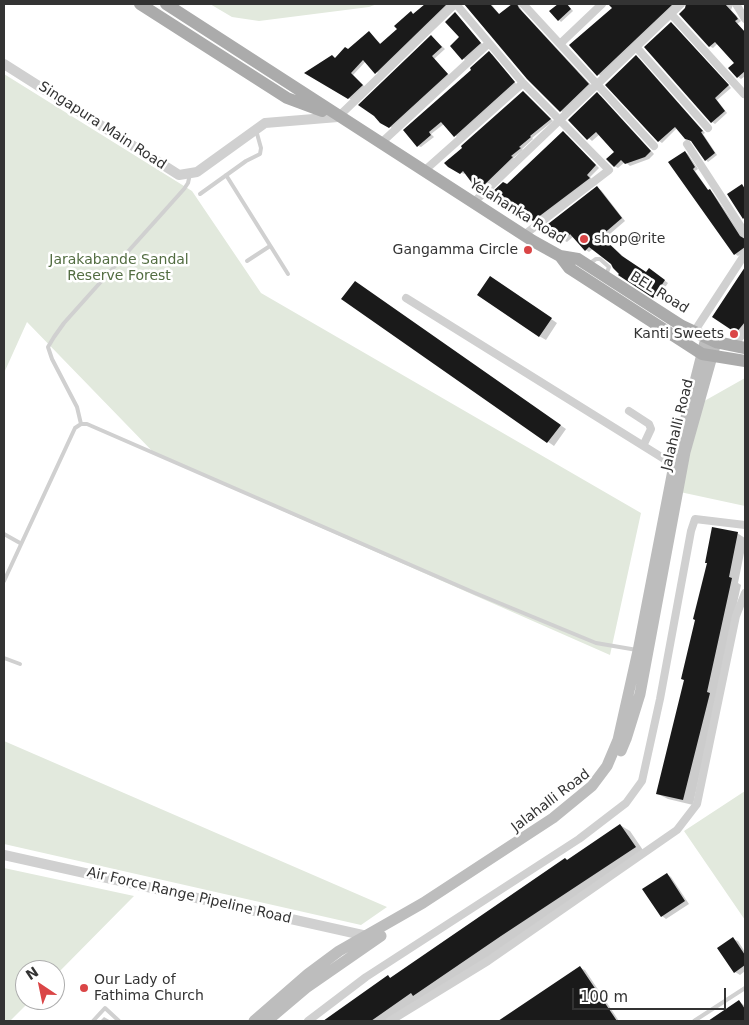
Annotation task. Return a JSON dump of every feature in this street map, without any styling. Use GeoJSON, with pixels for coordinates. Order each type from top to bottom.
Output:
{"type":"FeatureCollection","features":[{"type":"Feature","properties":{"kind":"main road","name":"Yelahanka Road"},"geometry":{"type":"LineString","coordinates":[[140,4],[287,98],[338,117]]}},
{"type":"Feature","properties":{"kind":"main road","name":"Yelahanka Road"},"geometry":{"type":"LineString","coordinates":[[166,4],[338,117],[560,256],[569,268],[707,355]]}},
{"type":"Feature","properties":{"kind":"main road","name":"BEL Road"},"geometry":{"type":"LineString","coordinates":[[560,256],[578,259],[694,332],[711,340],[740,347]]}},
{"type":"Feature","properties":{"kind":"main road","name":"Jalahalli Road"},"geometry":{"type":"LineString","coordinates":[[267,1021],[306,988],[370,939],[553,818],[592,786],[607,766],[618,740],[638,651],[674,465],[711,340]]}},
{"type":"Feature","properties":{"kind":"main road","name":"Jalahalli Road"},"geometry":{"type":"LineString","coordinates":[[370,939],[553,822],[595,790],[613,769],[626,739],[640,694],[685,452],[707,355]]}},
{"type":"Feature","properties":{"kind":"main road"},"geometry":{"type":"LineString","coordinates":[[707,355],[745,362]]}},
{"type":"Feature","properties":{"kind":"main road"},"geometry":{"type":"LineString","coordinates":[[254,1021],[308,974],[339,951],[370,939]]}},
{"type":"Feature","properties":{"kind":"street"},"geometry":{"type":"LineString","coordinates":[[190,173],[197,172],[265,123],[338,117],[456,4],[523,83],[609,170],[524,235]]}},
{"type":"Feature","properties":{"kind":"street"},"geometry":{"type":"LineString","coordinates":[[523,4],[654,146]]}},
{"type":"Feature","properties":{"kind":"street"},"geometry":{"type":"LineString","coordinates":[[561,43],[602,4]]}},
{"type":"Feature","properties":{"kind":"street"},"geometry":{"type":"LineString","coordinates":[[473,203],[682,4]]}},
{"type":"Feature","properties":{"kind":"street"},"geometry":{"type":"LineString","coordinates":[[736,4],[745,19]]}},
{"type":"Feature","properties":{"kind":"street"},"geometry":{"type":"LineString","coordinates":[[671,14],[744,94]]}},
{"type":"Feature","properties":{"kind":"street"},"geometry":{"type":"LineString","coordinates":[[381,143],[488,43]]}},
{"type":"Feature","properties":{"kind":"street"},"geometry":{"type":"LineString","coordinates":[[636,47],[708,128]]}},
{"type":"Feature","properties":{"kind":"street","name":"Singapura Main Road"},"geometry":{"type":"LineString","coordinates":[[4,64],[179,175],[190,173]]}},
{"type":"Feature","properties":{"kind":"street"},"geometry":{"type":"LineString","coordinates":[[424,171],[523,83]]}},
{"type":"Feature","properties":{"kind":"street"},"geometry":{"type":"LineString","coordinates":[[687,144],[745,233]]}},
{"type":"Feature","properties":{"kind":"street"},"geometry":{"type":"LineString","coordinates":[[694,332],[745,254]]}},
{"type":"Feature","properties":{"kind":"street"},"geometry":{"type":"LineString","coordinates":[[406,298],[674,465]]}},
{"type":"Feature","properties":{"kind":"street"},"geometry":{"type":"LineString","coordinates":[[740,347],[745,330]]}},
{"type":"Feature","properties":{"kind":"street"},"geometry":{"type":"LineString","coordinates":[[629,411],[648,424],[651,429],[643,446]]}},
{"type":"Feature","properties":{"kind":"street"},"geometry":{"type":"LineString","coordinates":[[308,1021],[366,977],[580,839],[626,803],[642,781],[660,699],[691,531],[695,519],[745,525]]}},
{"type":"Feature","properties":{"kind":"street"},"geometry":{"type":"LineString","coordinates":[[390,1021],[488,961],[677,830],[698,804],[736,616],[745,593]]}},
{"type":"Feature","properties":{"kind":"street","name":"Air Force Range Pipeline Road"},"geometry":{"type":"LineString","coordinates":[[4,855],[370,939]]}},
{"type":"Feature","properties":{"kind":"lane"},"geometry":{"type":"LineString","coordinates":[[200,194],[246,161],[260,154],[261,148],[256,129]]}},
{"type":"Feature","properties":{"kind":"lane"},"geometry":{"type":"LineString","coordinates":[[81,424],[77,407],[52,359],[48,347],[64,323],[184,189],[188,183],[190,173]]}},
{"type":"Feature","properties":{"kind":"lane"},"geometry":{"type":"LineString","coordinates":[[226,175],[288,274]]}},
{"type":"Feature","properties":{"kind":"lane"},"geometry":{"type":"LineString","coordinates":[[247,261],[270,246]]}},
{"type":"Feature","properties":{"kind":"lane"},"geometry":{"type":"LineString","coordinates":[[4,580],[75,428],[81,424],[87,424],[588,639],[638,651]]}},
{"type":"Feature","properties":{"kind":"lane"},"geometry":{"type":"LineString","coordinates":[[4,534],[20,543]]}},
{"type":"Feature","properties":{"kind":"lane"},"geometry":{"type":"LineString","coordinates":[[4,658],[20,664]]}},
{"type":"Feature","properties":{"kind":"lane"},"geometry":{"type":"LineString","coordinates":[[694,1021],[744,989],[745,995]]}},
{"type":"Feature","properties":{"kind":"lane"},"geometry":{"type":"LineString","coordinates":[[93,1021],[105,1008],[119,1021]]}},
{"type":"Feature","properties":{"kind":"green space"},"geometry":{"type":"Polygon","coordinates":[[[210,4],[377,4],[369,7],[259,21],[232,17],[210,4]]]}},
{"type":"Feature","properties":{"kind":"green space","name":"Jarakabande Sandal Reserve Forest"},"geometry":{"type":"Polygon","coordinates":[[[4,74],[192,191],[261,293],[641,513],[610,655],[156,455],[27,322],[4,373],[4,74]]]}},
{"type":"Feature","properties":{"kind":"green space"},"geometry":{"type":"Polygon","coordinates":[[[745,378],[745,506],[680,492],[699,404],[745,378]]]}},
{"type":"Feature","properties":{"kind":"green space"},"geometry":{"type":"Polygon","coordinates":[[[4,741],[387,907],[361,925],[4,844],[4,741]]]}},
{"type":"Feature","properties":{"kind":"green space"},"geometry":{"type":"Polygon","coordinates":[[[745,791],[745,920],[684,831],[745,791]]]}},
{"type":"Feature","properties":{"kind":"green space"},"geometry":{"type":"Polygon","coordinates":[[[4,868],[134,896],[65,966],[65,960],[15,960],[15,1010],[21,1010],[10,1021],[4,1021],[4,868]]]}},
{"type":"Feature","properties":{"kind":"building"},"geometry":{"type":"Polygon","coordinates":[[[425,4],[447,4],[375,74],[363,60],[351,73],[363,85],[348,99],[304,73],[332,55],[335,58],[345,47],[348,49],[369,31],[380,44],[397,29],[394,26],[411,11],[413,14],[425,4]]]}},
{"type":"Feature","properties":{"kind":"building"},"geometry":{"type":"Polygon","coordinates":[[[464,4],[490,4],[499,14],[512,4],[517,4],[589,84],[560,112],[527,79],[464,4]]]}},
{"type":"Feature","properties":{"kind":"building"},"geometry":{"type":"Polygon","coordinates":[[[558,4],[567,4],[571,9],[558,21],[549,11],[558,4]]]}},
{"type":"Feature","properties":{"kind":"building"},"geometry":{"type":"Polygon","coordinates":[[[608,4],[673,4],[597,76],[569,45],[612,8],[608,4]]]}},
{"type":"Feature","properties":{"kind":"building"},"geometry":{"type":"Polygon","coordinates":[[[686,4],[725,4],[736,16],[738,19],[735,21],[745,32],[745,71],[737,78],[728,68],[734,63],[715,42],[709,47],[679,14],[686,4]]]}},
{"type":"Feature","properties":{"kind":"building"},"geometry":{"type":"Polygon","coordinates":[[[455,12],[481,43],[462,60],[450,46],[459,37],[445,22],[455,12]]]}},
{"type":"Feature","properties":{"kind":"building"},"geometry":{"type":"Polygon","coordinates":[[[671,22],[729,85],[715,98],[725,111],[711,123],[644,47],[671,22]]]}},
{"type":"Feature","properties":{"kind":"building"},"geometry":{"type":"Polygon","coordinates":[[[431,35],[442,47],[432,56],[448,74],[389,128],[358,105],[431,35]]]}},
{"type":"Feature","properties":{"kind":"building"},"geometry":{"type":"Polygon","coordinates":[[[489,51],[515,82],[454,137],[441,122],[429,132],[431,135],[417,147],[403,130],[471,70],[470,68],[489,51]]]}},
{"type":"Feature","properties":{"kind":"building"},"geometry":{"type":"Polygon","coordinates":[[[636,55],[703,131],[701,132],[715,153],[705,161],[691,141],[685,139],[675,127],[658,142],[605,85],[636,55]]]}},
{"type":"Feature","properties":{"kind":"building"},"geometry":{"type":"Polygon","coordinates":[[[523,91],[551,119],[530,136],[519,147],[521,148],[511,156],[513,157],[482,187],[476,180],[472,183],[463,171],[460,174],[444,163],[462,148],[461,146],[523,91]]]}},
{"type":"Feature","properties":{"kind":"building"},"geometry":{"type":"Polygon","coordinates":[[[597,92],[651,151],[645,157],[625,164],[621,160],[614,167],[606,159],[614,152],[596,132],[587,140],[568,120],[597,92]]]}},
{"type":"Feature","properties":{"kind":"building"},"geometry":{"type":"Polygon","coordinates":[[[563,131],[596,165],[587,175],[590,178],[533,221],[490,194],[503,182],[507,184],[563,131]]]}},
{"type":"Feature","properties":{"kind":"building"},"geometry":{"type":"Polygon","coordinates":[[[685,151],[695,167],[693,169],[708,190],[710,189],[740,236],[745,239],[745,247],[734,255],[668,162],[685,151]]]}},
{"type":"Feature","properties":{"kind":"building"},"geometry":{"type":"Polygon","coordinates":[[[742,184],[745,189],[745,217],[743,219],[727,194],[742,184]]]}},
{"type":"Feature","properties":{"kind":"building"},"geometry":{"type":"Polygon","coordinates":[[[597,186],[622,218],[601,236],[622,256],[646,272],[649,268],[665,280],[653,298],[618,275],[611,264],[589,247],[585,251],[570,234],[563,241],[548,224],[597,186]]]}},
{"type":"Feature","properties":{"kind":"building"},"geometry":{"type":"Polygon","coordinates":[[[745,267],[745,322],[736,333],[712,317],[745,267]]]}},
{"type":"Feature","properties":{"kind":"building"},"geometry":{"type":"Polygon","coordinates":[[[490,276],[552,318],[539,337],[477,295],[490,276]]]}},
{"type":"Feature","properties":{"kind":"building"},"geometry":{"type":"Polygon","coordinates":[[[355,281],[561,425],[547,443],[341,299],[355,281]]]}},
{"type":"Feature","properties":{"kind":"building"},"geometry":{"type":"Polygon","coordinates":[[[712,527],[738,532],[729,577],[732,578],[707,692],[710,693],[683,800],[656,794],[684,680],[681,679],[707,563],[705,563],[712,527]]]}},
{"type":"Feature","properties":{"kind":"building"},"geometry":{"type":"Polygon","coordinates":[[[620,824],[636,847],[413,996],[411,993],[371,1021],[323,1021],[388,975],[390,978],[565,858],[567,860],[620,824]]]}},
{"type":"Feature","properties":{"kind":"building"},"geometry":{"type":"Polygon","coordinates":[[[667,873],[685,901],[661,917],[642,889],[667,873]]]}},
{"type":"Feature","properties":{"kind":"building"},"geometry":{"type":"Polygon","coordinates":[[[733,937],[745,955],[745,965],[734,973],[717,948],[733,937]]]}},
{"type":"Feature","properties":{"kind":"building"},"geometry":{"type":"Polygon","coordinates":[[[580,966],[617,1021],[498,1021],[580,966]]]}},
{"type":"Feature","properties":{"kind":"building"},"geometry":{"type":"Polygon","coordinates":[[[739,1000],[745,1009],[745,1021],[708,1021],[739,1000]]]}},
{"type":"Feature","properties":{"kind":"place","name":"shop@rite"},"geometry":{"type":"Point","coordinates":[584,239]}},
{"type":"Feature","properties":{"kind":"place","name":"Gangamma Circle"},"geometry":{"type":"Point","coordinates":[528,250]}},
{"type":"Feature","properties":{"kind":"place","name":"Kanti Sweets"},"geometry":{"type":"Point","coordinates":[734,334]}},
{"type":"Feature","properties":{"kind":"place","name":"Our Lady of Fathima Church"},"geometry":{"type":"Point","coordinates":[84,988]}}]}
